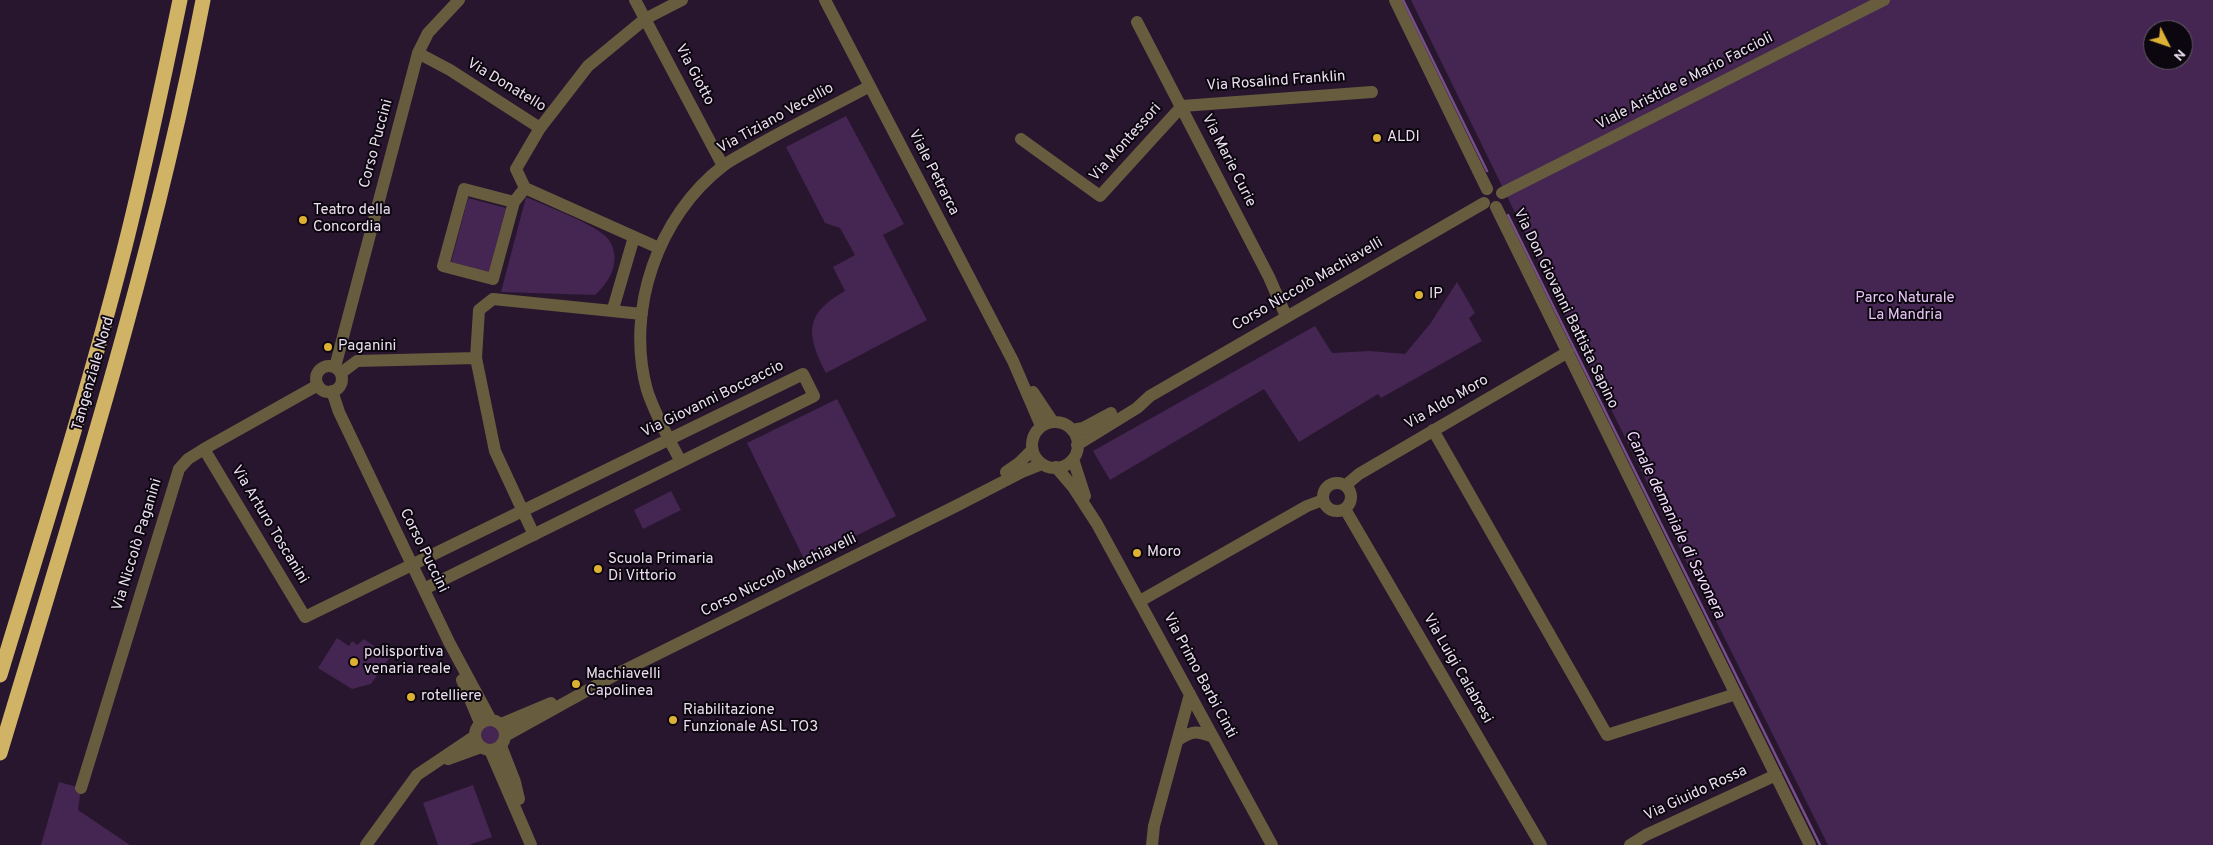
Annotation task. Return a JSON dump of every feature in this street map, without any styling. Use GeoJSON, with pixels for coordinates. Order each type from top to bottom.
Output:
{"type":"FeatureCollection","features":[{"type":"Feature","properties":{"kind":"highway","name":"Tangenziale Nord"},"geometry":{"type":"LineString","coordinates":[[0,676],[122,260],[144,170],[180,0]]}},
{"type":"Feature","properties":{"kind":"highway","name":"Tangenziale Nord"},"geometry":{"type":"LineString","coordinates":[[0,753],[139,283],[176,128],[203,0]]}},
{"type":"Feature","properties":{"kind":"street","name":"Corso Puccini"},"geometry":{"type":"LineString","coordinates":[[338,370],[418,53],[428,33],[459,0]]}},
{"type":"Feature","properties":{"kind":"street","name":"Via Giotto"},"geometry":{"type":"LineString","coordinates":[[635,0],[723,166]]}},
{"type":"Feature","properties":{"kind":"street","name":"Via Donatello"},"geometry":{"type":"LineString","coordinates":[[418,53],[450,70],[540,128],[588,66],[646,19],[682,0]]}},
{"type":"Feature","properties":{"kind":"street","name":"Viale Petrarca"},"geometry":{"type":"LineString","coordinates":[[825,0],[1047,424]]}},
{"type":"Feature","properties":{"kind":"street"},"geometry":{"type":"LineString","coordinates":[[1394,0],[1487,189]]}},
{"type":"Feature","properties":{"kind":"street","name":"Viale Aristide e Mario Faccioli"},"geometry":{"type":"LineString","coordinates":[[1502,193],[1884,0]]}},
{"type":"Feature","properties":{"kind":"street","name":"Via Marie Curie"},"geometry":{"type":"LineString","coordinates":[[1137,22],[1182,106],[1269,278],[1286,316]]}},
{"type":"Feature","properties":{"kind":"street","name":"Via Tiziano Vecellio"},"geometry":{"type":"LineString","coordinates":[[681,462],[647,390],[640,341],[642,314],[648,280],[659,248],[675,219],[694,194],[723,166],[770,138],[870,86]]}},
{"type":"Feature","properties":{"kind":"street","name":"Via Rosalind Franklin"},"geometry":{"type":"LineString","coordinates":[[1182,106],[1372,92]]}},
{"type":"Feature","properties":{"kind":"street","name":"Via Montessori"},"geometry":{"type":"LineString","coordinates":[[1021,139],[1100,196],[1182,106]]}},
{"type":"Feature","properties":{"kind":"street"},"geometry":{"type":"LineString","coordinates":[[540,128],[516,170],[525,188],[659,248]]}},
{"type":"Feature","properties":{"kind":"street"},"geometry":{"type":"LineString","coordinates":[[493,299],[493,279],[514,202],[525,188]]}},
{"type":"Feature","properties":{"kind":"street"},"geometry":{"type":"LineString","coordinates":[[1497,188],[1502,193],[1502,199],[1496,206],[1491,207],[1484,203],[1483,194],[1487,189],[1497,188]]}},
{"type":"Feature","properties":{"kind":"street"},"geometry":{"type":"LineString","coordinates":[[493,279],[443,266],[464,189],[514,202]]}},
{"type":"Feature","properties":{"kind":"street","name":"Corso Niccolò Machiavelli"},"geometry":{"type":"LineString","coordinates":[[1072,430],[1089,425],[1133,402],[1150,396],[1484,203]]}},
{"type":"Feature","properties":{"kind":"street","name":"Via Don Giovanni Battista Sapino"},"geometry":{"type":"LineString","coordinates":[[1496,206],[1810,845]]}},
{"type":"Feature","properties":{"kind":"street"},"geometry":{"type":"LineString","coordinates":[[613,310],[634,237]]}},
{"type":"Feature","properties":{"kind":"street"},"geometry":{"type":"LineString","coordinates":[[534,535],[495,451],[476,358],[479,310],[493,299],[642,314]]}},
{"type":"Feature","properties":{"kind":"street","name":"Via Aldo Moro"},"geometry":{"type":"LineString","coordinates":[[1346,485],[1358,474],[1568,352]]}},
{"type":"Feature","properties":{"kind":"street"},"geometry":{"type":"LineString","coordinates":[[338,370],[357,361],[476,358]]}},
{"type":"Feature","properties":{"kind":"street"},"geometry":{"type":"LineString","coordinates":[[329,366],[338,370],[342,383],[332,391],[327,392],[318,385],[317,380],[320,370],[329,366]]}},
{"type":"Feature","properties":{"kind":"street","name":"Via Giovanni Boccaccio"},"geometry":{"type":"LineString","coordinates":[[305,618],[803,374],[814,396],[424,590]]}},
{"type":"Feature","properties":{"kind":"street","name":"Via Niccolò Paganini"},"geometry":{"type":"LineString","coordinates":[[81,788],[179,469],[188,458],[204,448],[318,385]]}},
{"type":"Feature","properties":{"kind":"street","name":"Corso Puccini"},"geometry":{"type":"LineString","coordinates":[[332,391],[339,412],[449,642],[490,735],[531,845]]}},
{"type":"Feature","properties":{"kind":"street","name":"Corso Niccolò Machiavelli"},"geometry":{"type":"LineString","coordinates":[[1077,445],[1137,408],[1150,396]]}},
{"type":"Feature","properties":{"kind":"street"},"geometry":{"type":"LineString","coordinates":[[1047,424],[1064,424],[1072,430],[1077,445],[1073,458],[1068,464],[1056,467],[1042,464],[1038,460],[1032,450],[1033,437],[1047,424]]}},
{"type":"Feature","properties":{"kind":"street"},"geometry":{"type":"LineString","coordinates":[[1433,430],[1607,735],[1736,694]]}},
{"type":"Feature","properties":{"kind":"street","name":"Via Arturo Toscanini"},"geometry":{"type":"LineString","coordinates":[[204,448],[305,618]]}},
{"type":"Feature","properties":{"kind":"street","name":"Corso Niccolò Machiavelli"},"geometry":{"type":"LineString","coordinates":[[956,506],[1019,463],[1032,450]]}},
{"type":"Feature","properties":{"kind":"street","name":"Via Primo Barbi Cinti"},"geometry":{"type":"LineString","coordinates":[[1073,458],[1080,483],[1097,524]]}},
{"type":"Feature","properties":{"kind":"street","name":"Corso Niccolò Machiavelli"},"geometry":{"type":"LineString","coordinates":[[366,845],[410,783],[424,769],[1022,472],[1042,464]]}},
{"type":"Feature","properties":{"kind":"street","name":"Via Primo Barbi Cinti"},"geometry":{"type":"LineString","coordinates":[[1056,467],[1073,487],[1097,524],[1272,845]]}},
{"type":"Feature","properties":{"kind":"street"},"geometry":{"type":"LineString","coordinates":[[1338,482],[1346,485],[1352,497],[1345,509],[1332,510],[1328,508],[1323,500],[1324,491],[1330,484],[1338,482]]}},
{"type":"Feature","properties":{"kind":"street"},"geometry":{"type":"LineString","coordinates":[[1140,601],[1291,514],[1323,500]]}},
{"type":"Feature","properties":{"kind":"street","name":"Via Luigi Calabresi"},"geometry":{"type":"LineString","coordinates":[[1345,509],[1541,845]]}},
{"type":"Feature","properties":{"kind":"street"},"geometry":{"type":"LineString","coordinates":[[1152,845],[1154,826],[1190,694]]}},
{"type":"Feature","properties":{"kind":"street"},"geometry":{"type":"LineString","coordinates":[[1178,740],[1188,732],[1199,731],[1213,737]]}},
{"type":"Feature","properties":{"kind":"street","name":"Via Giuido Rossa"},"geometry":{"type":"LineString","coordinates":[[1630,845],[1646,835],[1776,775]]}},
{"type":"Feature","properties":{"kind":"green space","name":"Parco Naturale La Mandria"},"geometry":{"type":"Polygon","coordinates":[[[1411,0],[2213,0],[2213,845],[1828,845],[1656,501],[1411,0]]]}},
{"type":"Feature","properties":{"kind":"green space"},"geometry":{"type":"Polygon","coordinates":[[[846,116],[904,224],[883,235],[927,320],[826,373],[815,347],[812,336],[813,326],[822,308],[845,291],[833,267],[855,255],[840,228],[825,223],[786,147],[846,116]]]}},
{"type":"Feature","properties":{"kind":"green space"},"geometry":{"type":"Polygon","coordinates":[[[526,197],[584,222],[604,234],[609,240],[613,248],[614,263],[605,284],[595,295],[501,292],[526,197]]]}},
{"type":"Feature","properties":{"kind":"green space"},"geometry":{"type":"Polygon","coordinates":[[[468,198],[506,208],[489,272],[451,262],[468,198]]]}},
{"type":"Feature","properties":{"kind":"green space"},"geometry":{"type":"Polygon","coordinates":[[[1457,282],[1475,313],[1469,318],[1482,341],[1381,398],[1378,394],[1299,442],[1264,389],[1110,480],[1093,451],[1315,326],[1332,353],[1370,351],[1405,354],[1430,324],[1457,282]]]}},
{"type":"Feature","properties":{"kind":"green space"},"geometry":{"type":"Polygon","coordinates":[[[837,399],[896,516],[805,561],[747,443],[837,399]]]}},
{"type":"Feature","properties":{"kind":"green space"},"geometry":{"type":"Polygon","coordinates":[[[671,491],[681,510],[643,529],[634,510],[671,491]]]}},
{"type":"Feature","properties":{"kind":"green space","name":"polisportiva venaria reale"},"geometry":{"type":"Polygon","coordinates":[[[337,638],[349,646],[352,641],[357,645],[364,639],[390,657],[371,684],[352,689],[318,668],[337,638]]]}},
{"type":"Feature","properties":{"kind":"green space"},"geometry":{"type":"Polygon","coordinates":[[[490,725],[497,728],[500,735],[497,742],[490,745],[483,742],[480,735],[483,728],[490,725]]]}},
{"type":"Feature","properties":{"kind":"green space"},"geometry":{"type":"Polygon","coordinates":[[[59,782],[81,788],[78,810],[130,845],[41,845],[59,782]]]}},
{"type":"Feature","properties":{"kind":"green space"},"geometry":{"type":"Polygon","coordinates":[[[473,785],[492,837],[469,845],[438,845],[423,803],[473,785]]]}},
{"type":"Feature","properties":{"kind":"waterway","name":"Canale demaniale di Savonera"},"geometry":{"type":"LineString","coordinates":[[1403,0],[1487,171]]}},
{"type":"Feature","properties":{"kind":"waterway","name":"Canale demaniale di Savonera"},"geometry":{"type":"LineString","coordinates":[[1508,215],[1820,845]]}},
{"type":"Feature","properties":{"kind":"place","name":"ALDI"},"geometry":{"type":"Point","coordinates":[1377,138]}},
{"type":"Feature","properties":{"kind":"place","name":"Teatro della Concordia"},"geometry":{"type":"Point","coordinates":[303,220]}},
{"type":"Feature","properties":{"kind":"place","name":"IP"},"geometry":{"type":"Point","coordinates":[1419,295]}},
{"type":"Feature","properties":{"kind":"place","name":"Paganini"},"geometry":{"type":"Point","coordinates":[328,347]}},
{"type":"Feature","properties":{"kind":"place","name":"Moro"},"geometry":{"type":"Point","coordinates":[1137,553]}},
{"type":"Feature","properties":{"kind":"place","name":"Scuola Primaria Di Vittorio"},"geometry":{"type":"Point","coordinates":[598,569]}},
{"type":"Feature","properties":{"kind":"place","name":"polisportiva venaria reale"},"geometry":{"type":"Point","coordinates":[354,662]}},
{"type":"Feature","properties":{"kind":"place","name":"Machiavelli Capolinea"},"geometry":{"type":"Point","coordinates":[576,684]}},
{"type":"Feature","properties":{"kind":"place","name":"rotelliere"},"geometry":{"type":"Point","coordinates":[411,697]}},
{"type":"Feature","properties":{"kind":"place","name":"Riabilitazione Funzionale ASL TO3"},"geometry":{"type":"Point","coordinates":[673,720]}}]}
